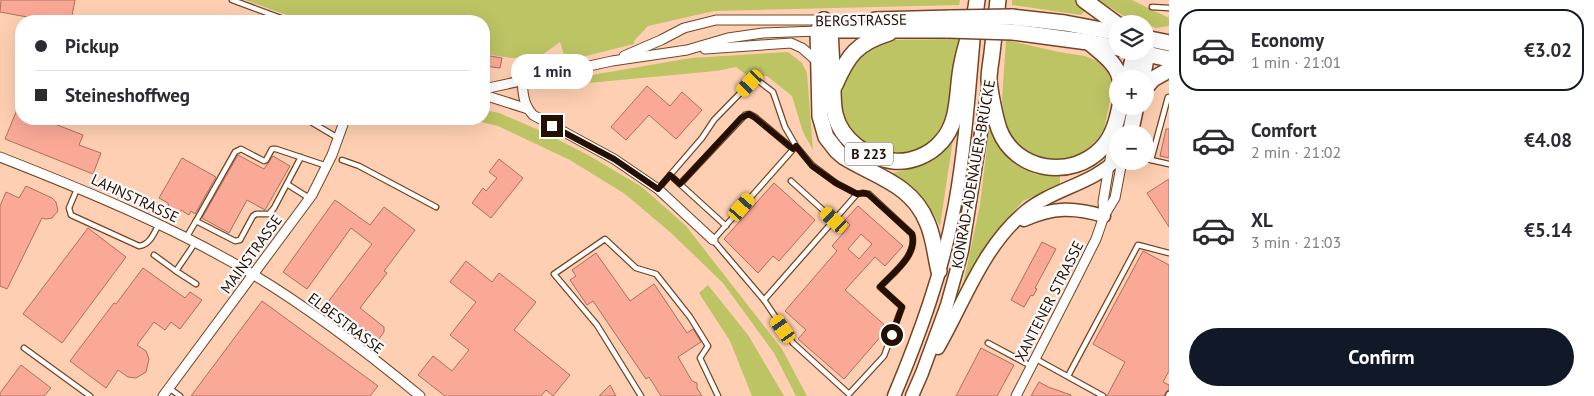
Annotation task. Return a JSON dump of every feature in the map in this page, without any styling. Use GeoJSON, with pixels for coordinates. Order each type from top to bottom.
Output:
{"type":"FeatureCollection","features":[{"type":"Feature","properties":{"kind":"main road","name":"KONRAD-ADENAUER-BRÜCKE"},"geometry":{"type":"LineString","coordinates":[[894,396],[917,343],[939,271],[955,206],[968,104],[977,0]]}},
{"type":"Feature","properties":{"kind":"main road","name":"KONRAD-ADENAUER-BRÜCKE"},"geometry":{"type":"LineString","coordinates":[[922,373],[947,305],[962,251],[989,79],[998,0]]}},
{"type":"Feature","properties":{"kind":"main road"},"geometry":{"type":"LineString","coordinates":[[1084,0],[1109,18]]}},
{"type":"Feature","properties":{"kind":"main road","name":"BERGSTRASSE"},"geometry":{"type":"LineString","coordinates":[[824,27],[900,30],[950,24],[976,16],[1109,46]]}},
{"type":"Feature","properties":{"kind":"main road","name":"B 223"},"geometry":{"type":"LineString","coordinates":[[900,30],[858,47],[846,60],[833,89],[835,116],[846,136],[866,153],[898,162],[921,156],[942,142],[949,130],[956,114],[962,63],[975,17]]}},
{"type":"Feature","properties":{"kind":"main road","name":"BERGSTRASSE"},"geometry":{"type":"LineString","coordinates":[[1012,24],[1065,23],[1109,31]]}},
{"type":"Feature","properties":{"kind":"main road","name":"BERGSTRASSE"},"geometry":{"type":"LineString","coordinates":[[824,27],[950,24]]}},
{"type":"Feature","properties":{"kind":"main road"},"geometry":{"type":"LineString","coordinates":[[824,27],[833,89]]}},
{"type":"Feature","properties":{"kind":"main road"},"geometry":{"type":"LineString","coordinates":[[824,27],[818,62],[820,116],[826,136],[844,157],[893,182],[913,199],[927,220],[939,271]]}},
{"type":"Feature","properties":{"kind":"main road"},"geometry":{"type":"LineString","coordinates":[[1088,42],[1112,62],[1117,70]]}},
{"type":"Feature","properties":{"kind":"main road"},"geometry":{"type":"LineString","coordinates":[[1154,46],[1169,44]]}},
{"type":"Feature","properties":{"kind":"main road"},"geometry":{"type":"LineString","coordinates":[[1154,53],[1169,59]]}},
{"type":"Feature","properties":{"kind":"main road"},"geometry":{"type":"LineString","coordinates":[[1154,78],[1169,70]]}},
{"type":"Feature","properties":{"kind":"main road"},"geometry":{"type":"LineString","coordinates":[[989,79],[999,128],[1006,144],[1019,156],[1038,166],[1051,168],[1068,167],[1085,162],[1103,147],[1109,138]]}},
{"type":"Feature","properties":{"kind":"main road"},"geometry":{"type":"LineString","coordinates":[[912,396],[922,373],[949,328],[995,242],[1027,210],[1050,196],[1092,177],[1109,162]]}},
{"type":"Feature","properties":{"kind":"main road"},"geometry":{"type":"LineString","coordinates":[[1008,227],[1040,213],[1064,209],[1083,210],[1104,216]]}},
{"type":"Feature","properties":{"kind":"street","name":"BERGSTRASSE"},"geometry":{"type":"LineString","coordinates":[[612,61],[684,28],[716,20],[824,27]]}},
{"type":"Feature","properties":{"kind":"street","name":"BERGSTRASSE"},"geometry":{"type":"LineString","coordinates":[[490,88],[612,61],[687,50],[728,38],[824,27]]}},
{"type":"Feature","properties":{"kind":"street"},"geometry":{"type":"LineString","coordinates":[[687,50],[791,43],[802,48],[818,62]]}},
{"type":"Feature","properties":{"kind":"street"},"geometry":{"type":"LineString","coordinates":[[522,80],[524,99],[533,115],[614,159],[658,189],[713,240]]}},
{"type":"Feature","properties":{"kind":"street"},"geometry":{"type":"LineString","coordinates":[[490,97],[528,109]]}},
{"type":"Feature","properties":{"kind":"street","name":"MAINSTRASSE"},"geometry":{"type":"LineString","coordinates":[[164,396],[309,198],[327,166],[343,125]]}},
{"type":"Feature","properties":{"kind":"street","name":"LAHNSTRASSE"},"geometry":{"type":"LineString","coordinates":[[0,157],[78,188],[159,224],[254,275]]}},
{"type":"Feature","properties":{"kind":"street","name":"XANTENER STRASSE"},"geometry":{"type":"LineString","coordinates":[[1104,216],[1103,202],[1111,170]]}},
{"type":"Feature","properties":{"kind":"street","name":"XANTENER STRASSE"},"geometry":{"type":"LineString","coordinates":[[1016,396],[1096,240],[1104,216],[1115,198],[1120,170]]}},
{"type":"Feature","properties":{"kind":"street","name":"ELBESTRASSE"},"geometry":{"type":"LineString","coordinates":[[254,275],[316,317],[407,392],[420,396]]}},
{"type":"Feature","properties":{"kind":"lane"},"geometry":{"type":"LineString","coordinates":[[232,0],[273,15]]}},
{"type":"Feature","properties":{"kind":"lane"},"geometry":{"type":"LineString","coordinates":[[1152,7],[1169,8]]}},
{"type":"Feature","properties":{"kind":"lane"},"geometry":{"type":"LineString","coordinates":[[658,189],[702,138],[714,120],[755,80],[773,92],[794,148]]}},
{"type":"Feature","properties":{"kind":"lane"},"geometry":{"type":"LineString","coordinates":[[1154,149],[1169,97]]}},
{"type":"Feature","properties":{"kind":"lane"},"geometry":{"type":"LineString","coordinates":[[680,184],[745,115],[749,114],[794,148],[812,166],[836,183],[857,194],[868,194],[912,234],[914,240],[909,256],[880,287],[902,307],[884,356],[849,394],[793,343],[764,300],[713,240],[794,148]]}},
{"type":"Feature","properties":{"kind":"lane"},"geometry":{"type":"LineString","coordinates":[[316,125],[338,138]]}},
{"type":"Feature","properties":{"kind":"lane"},"geometry":{"type":"LineString","coordinates":[[186,238],[225,168],[238,149],[264,161],[272,150],[276,149],[327,166]]}},
{"type":"Feature","properties":{"kind":"lane"},"geometry":{"type":"LineString","coordinates":[[196,221],[235,241],[240,240],[253,216],[256,214],[269,214],[274,208],[301,157]]}},
{"type":"Feature","properties":{"kind":"lane"},"geometry":{"type":"LineString","coordinates":[[342,160],[359,166],[436,206]]}},
{"type":"Feature","properties":{"kind":"lane"},"geometry":{"type":"LineString","coordinates":[[1154,161],[1169,164]]}},
{"type":"Feature","properties":{"kind":"lane"},"geometry":{"type":"LineString","coordinates":[[670,175],[726,226]]}},
{"type":"Feature","properties":{"kind":"lane"},"geometry":{"type":"LineString","coordinates":[[791,181],[834,220]]}},
{"type":"Feature","properties":{"kind":"lane"},"geometry":{"type":"LineString","coordinates":[[287,184],[309,198]]}},
{"type":"Feature","properties":{"kind":"lane"},"geometry":{"type":"LineString","coordinates":[[78,188],[69,208],[71,215],[139,246],[148,242],[159,224]]}},
{"type":"Feature","properties":{"kind":"lane"},"geometry":{"type":"LineString","coordinates":[[764,300],[857,194]]}},
{"type":"Feature","properties":{"kind":"lane"},"geometry":{"type":"LineString","coordinates":[[641,396],[597,325],[554,274],[605,239],[636,268],[656,274],[690,317],[708,346],[700,358],[718,396]]}},
{"type":"Feature","properties":{"kind":"lane"},"geometry":{"type":"LineString","coordinates":[[176,271],[195,243]]}},
{"type":"Feature","properties":{"kind":"lane"},"geometry":{"type":"LineString","coordinates":[[1068,376],[1138,245],[1169,254]]}},
{"type":"Feature","properties":{"kind":"lane"},"geometry":{"type":"LineString","coordinates":[[154,255],[196,284]]}},
{"type":"Feature","properties":{"kind":"lane"},"geometry":{"type":"LineString","coordinates":[[988,343],[1068,376],[1103,396]]}},
{"type":"Feature","properties":{"kind":"lane"},"geometry":{"type":"LineString","coordinates":[[24,348],[90,396]]}},
{"type":"Feature","properties":{"kind":"lane"},"geometry":{"type":"LineString","coordinates":[[169,388],[180,396]]}},
{"type":"Feature","properties":{"kind":"green space"},"geometry":{"type":"Polygon","coordinates":[[[245,0],[960,0],[959,5],[714,11],[648,26],[634,41],[634,44],[566,61],[560,42],[539,57],[511,58],[490,55],[490,15],[287,15],[245,0]]]}},
{"type":"Feature","properties":{"kind":"green space"},"geometry":{"type":"Polygon","coordinates":[[[1012,0],[1076,0],[1087,9],[1081,15],[1012,5],[1012,0]]]}},
{"type":"Feature","properties":{"kind":"green space"},"geometry":{"type":"Polygon","coordinates":[[[1098,0],[1132,0],[1169,18],[1169,26],[1154,27],[1154,15],[1122,15],[1098,0]]]}},
{"type":"Feature","properties":{"kind":"green space"},"geometry":{"type":"Polygon","coordinates":[[[959,39],[952,113],[937,138],[910,153],[883,151],[865,144],[853,131],[841,113],[838,92],[858,55],[880,40],[959,39]]]}},
{"type":"Feature","properties":{"kind":"green space"},"geometry":{"type":"Polygon","coordinates":[[[1006,40],[1085,56],[1097,61],[1107,70],[1109,75],[1109,105],[1104,129],[1096,141],[1078,157],[1057,163],[1027,154],[1011,140],[1004,119],[1002,100],[1006,40]]]}},
{"type":"Feature","properties":{"kind":"green space"},"geometry":{"type":"Polygon","coordinates":[[[788,52],[802,63],[807,73],[813,150],[803,132],[792,96],[767,76],[749,77],[736,67],[716,71],[577,84],[580,77],[691,58],[788,52]]]}},
{"type":"Feature","properties":{"kind":"green space"},"geometry":{"type":"Polygon","coordinates":[[[490,111],[499,113],[539,130],[588,155],[642,187],[686,226],[782,349],[807,396],[796,396],[774,353],[723,283],[670,232],[625,194],[570,160],[498,126],[490,124],[490,111]]]}},
{"type":"Feature","properties":{"kind":"green space"},"geometry":{"type":"Polygon","coordinates":[[[990,121],[1003,151],[1014,164],[1037,175],[1060,175],[1060,185],[1023,201],[993,235],[963,285],[980,205],[990,121]]]}},
{"type":"Feature","properties":{"kind":"green space"},"geometry":{"type":"Polygon","coordinates":[[[953,139],[940,226],[920,195],[892,173],[926,163],[946,148],[953,139]]]}},
{"type":"Feature","properties":{"kind":"green space"},"geometry":{"type":"Polygon","coordinates":[[[708,285],[748,335],[784,396],[752,396],[730,341],[699,293],[708,285]]]}},
{"type":"Feature","properties":{"kind":"building"},"geometry":{"type":"Polygon","coordinates":[[[1,0],[75,0],[72,15],[16,15],[0,12],[1,0]]]}},
{"type":"Feature","properties":{"kind":"building"},"geometry":{"type":"Polygon","coordinates":[[[490,56],[502,58],[500,68],[490,67],[490,56]]]}},
{"type":"Feature","properties":{"kind":"building"},"geometry":{"type":"Polygon","coordinates":[[[647,86],[670,106],[682,92],[702,110],[676,139],[649,115],[626,140],[611,127],[647,86]]]}},
{"type":"Feature","properties":{"kind":"building"},"geometry":{"type":"Polygon","coordinates":[[[15,115],[15,125],[57,125],[83,135],[79,145],[101,153],[93,174],[5,139],[15,115]]]}},
{"type":"Feature","properties":{"kind":"building"},"geometry":{"type":"Polygon","coordinates":[[[1166,129],[1169,129],[1169,158],[1160,156],[1166,129]]]}},
{"type":"Feature","properties":{"kind":"building"},"geometry":{"type":"Polygon","coordinates":[[[238,155],[264,169],[273,156],[290,166],[265,210],[247,200],[229,233],[202,218],[238,155]]]}},
{"type":"Feature","properties":{"kind":"building"},"geometry":{"type":"Polygon","coordinates":[[[182,158],[216,177],[195,214],[191,211],[189,215],[181,210],[179,214],[169,209],[168,203],[159,198],[182,158]]]}},
{"type":"Feature","properties":{"kind":"building"},"geometry":{"type":"Polygon","coordinates":[[[499,159],[523,178],[491,218],[472,203],[483,188],[486,191],[497,178],[489,172],[499,159]]]}},
{"type":"Feature","properties":{"kind":"building"},"geometry":{"type":"Polygon","coordinates":[[[1169,179],[1169,227],[1147,193],[1169,179]]]}},
{"type":"Feature","properties":{"kind":"building"},"geometry":{"type":"Polygon","coordinates":[[[774,183],[815,220],[779,261],[773,256],[758,273],[724,239],[774,183]]]}},
{"type":"Feature","properties":{"kind":"building"},"geometry":{"type":"Polygon","coordinates":[[[26,186],[52,198],[56,202],[58,211],[52,218],[42,218],[7,289],[0,286],[0,206],[6,192],[19,198],[26,186]]]}},
{"type":"Feature","properties":{"kind":"building"},"geometry":{"type":"Polygon","coordinates":[[[335,200],[370,225],[384,207],[415,230],[384,271],[387,273],[360,308],[384,327],[384,332],[378,340],[328,302],[372,244],[351,228],[307,289],[283,272],[335,200]]]}},
{"type":"Feature","properties":{"kind":"building"},"geometry":{"type":"Polygon","coordinates":[[[858,206],[903,246],[885,266],[875,257],[845,290],[888,328],[844,379],[798,339],[806,330],[785,311],[837,251],[832,246],[850,225],[845,220],[858,206]],[[861,234],[848,249],[859,259],[872,244],[861,234]]]}},
{"type":"Feature","properties":{"kind":"building"},"geometry":{"type":"Polygon","coordinates":[[[88,228],[126,257],[62,343],[23,314],[88,228]]]}},
{"type":"Feature","properties":{"kind":"building"},"geometry":{"type":"Polygon","coordinates":[[[1042,242],[1056,249],[1035,288],[1037,289],[1024,307],[1011,300],[1042,242]]]}},
{"type":"Feature","properties":{"kind":"building"},"geometry":{"type":"Polygon","coordinates":[[[1143,251],[1169,265],[1169,371],[1163,382],[1169,385],[1169,390],[1164,396],[1107,396],[1125,362],[1093,344],[1143,251]]]}},
{"type":"Feature","properties":{"kind":"building"},"geometry":{"type":"Polygon","coordinates":[[[596,253],[630,301],[654,284],[687,333],[693,329],[701,342],[678,357],[692,381],[697,383],[697,388],[702,396],[661,396],[649,377],[646,379],[593,301],[587,305],[570,280],[576,276],[572,270],[596,253]]]}},
{"type":"Feature","properties":{"kind":"building"},"geometry":{"type":"Polygon","coordinates":[[[466,261],[492,282],[499,273],[536,302],[514,330],[570,375],[553,396],[546,390],[541,396],[445,396],[418,375],[433,356],[452,371],[469,350],[450,335],[476,302],[450,282],[466,261]]]}},
{"type":"Feature","properties":{"kind":"building"},"geometry":{"type":"Polygon","coordinates":[[[143,268],[185,298],[190,292],[202,300],[180,329],[171,322],[165,330],[154,322],[137,345],[146,351],[149,359],[146,372],[136,378],[128,377],[118,370],[106,388],[70,361],[143,268]]]}},
{"type":"Feature","properties":{"kind":"building"},"geometry":{"type":"Polygon","coordinates":[[[262,301],[378,386],[370,396],[191,396],[262,301]]]}},
{"type":"Feature","properties":{"kind":"building"},"geometry":{"type":"Polygon","coordinates":[[[981,348],[1014,365],[997,396],[956,396],[981,348]]]}},
{"type":"Feature","properties":{"kind":"building"},"geometry":{"type":"Polygon","coordinates":[[[21,365],[51,388],[44,396],[0,396],[0,393],[21,365]]]}},
{"type":"Feature","properties":{"kind":"building"},"geometry":{"type":"Polygon","coordinates":[[[1039,382],[1048,387],[1071,396],[1031,396],[1039,382]]]}},
{"type":"Feature","properties":{"kind":"building"},"geometry":{"type":"Polygon","coordinates":[[[610,385],[616,396],[599,396],[610,385]]]}},
{"type":"Feature","properties":{"kind":"route"},"geometry":{"type":"LineString","coordinates":[[552,126],[614,159],[658,189],[670,175],[680,184],[741,118],[749,114],[754,117],[793,149],[796,146],[812,166],[836,183],[857,194],[868,194],[912,234],[914,240],[909,256],[880,287],[902,307],[892,335]]}}]}
